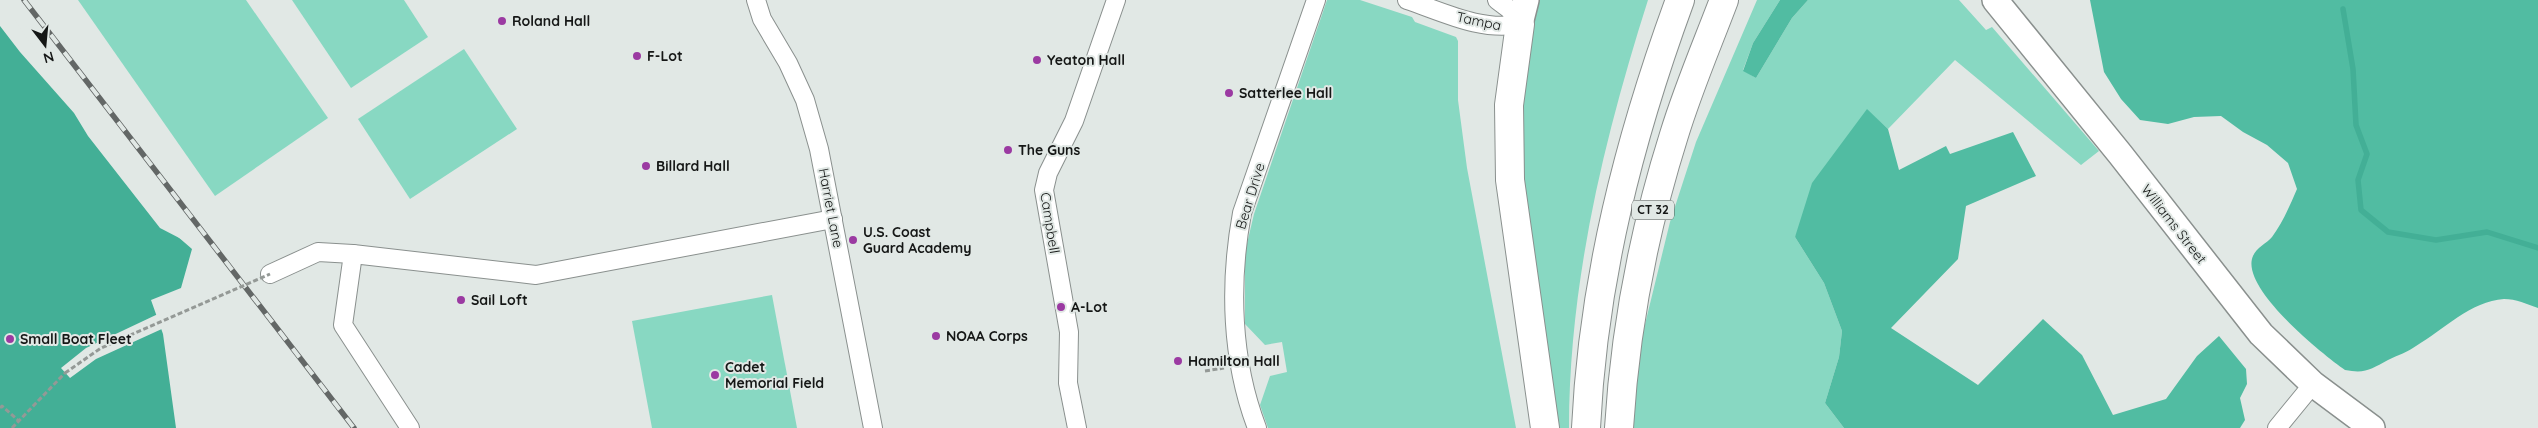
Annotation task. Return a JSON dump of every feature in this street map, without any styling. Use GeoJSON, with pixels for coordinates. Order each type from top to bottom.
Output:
{"type":"FeatureCollection","features":[{"type":"Feature","properties":{"kind":"highway","name":"CT 32"},"geometry":{"type":"LineString","coordinates":[[1586,428],[1594,335],[1609,238],[1634,140],[1680,0]]}},
{"type":"Feature","properties":{"kind":"highway","name":"CT 32"},"geometry":{"type":"LineString","coordinates":[[1619,428],[1629,333],[1650,220],[1677,126],[1724,0]]}},
{"type":"Feature","properties":{"kind":"highway"},"geometry":{"type":"LineString","coordinates":[[1714,26],[1730,0]]}},
{"type":"Feature","properties":{"kind":"highway"},"geometry":{"type":"LineString","coordinates":[[1523,12],[1508,105],[1510,180],[1545,428]]}},
{"type":"Feature","properties":{"kind":"street","name":"Harriet Lane"},"geometry":{"type":"LineString","coordinates":[[756,0],[766,28],[788,64],[805,100],[819,149],[873,428]]}},
{"type":"Feature","properties":{"kind":"street","name":"Campbell"},"geometry":{"type":"LineString","coordinates":[[1077,428],[1068,383],[1069,332],[1044,190],[1048,173],[1074,121],[1116,0]]}},
{"type":"Feature","properties":{"kind":"street","name":"Bear Drive"},"geometry":{"type":"LineString","coordinates":[[1258,428],[1244,380],[1235,326],[1234,294],[1238,238],[1242,213],[1316,0]]}},
{"type":"Feature","properties":{"kind":"street","name":"Tampa"},"geometry":{"type":"LineString","coordinates":[[1407,0],[1473,22],[1505,27],[1523,12]]}},
{"type":"Feature","properties":{"kind":"street","name":"Tampa"},"geometry":{"type":"LineString","coordinates":[[1497,0],[1509,9],[1523,12]]}},
{"type":"Feature","properties":{"kind":"street","name":"Williams Street"},"geometry":{"type":"LineString","coordinates":[[1995,0],[2120,154],[2261,334],[2313,384],[2372,428]]}},
{"type":"Feature","properties":{"kind":"street"},"geometry":{"type":"LineString","coordinates":[[270,274],[318,252],[352,254],[536,275],[833,219]]}},
{"type":"Feature","properties":{"kind":"street"},"geometry":{"type":"LineString","coordinates":[[352,254],[343,325],[410,428]]}},
{"type":"Feature","properties":{"kind":"street"},"geometry":{"type":"LineString","coordinates":[[2277,428],[2313,384]]}},
{"type":"Feature","properties":{"kind":"path"},"geometry":{"type":"LineString","coordinates":[[12,428],[65,373],[101,348],[270,274]]}},
{"type":"Feature","properties":{"kind":"path"},"geometry":{"type":"LineString","coordinates":[[1205,371],[1222,368]]}},
{"type":"Feature","properties":{"kind":"path"},"geometry":{"type":"LineString","coordinates":[[0,408],[2,406],[18,421]]}},
{"type":"Feature","properties":{"kind":"shaded area"},"geometry":{"type":"Polygon","coordinates":[[[78,0],[246,0],[328,118],[215,196],[78,0]]]}},
{"type":"Feature","properties":{"kind":"shaded area"},"geometry":{"type":"Polygon","coordinates":[[[292,0],[404,0],[428,37],[351,88],[292,0]]]}},
{"type":"Feature","properties":{"kind":"shaded area"},"geometry":{"type":"Polygon","coordinates":[[[1327,0],[1360,0],[1412,17],[1415,22],[1456,37],[1458,41],[1458,100],[1467,168],[1516,428],[1268,428],[1260,405],[1270,376],[1287,372],[1282,342],[1265,345],[1245,324],[1245,252],[1254,214],[1327,0]]]}},
{"type":"Feature","properties":{"kind":"shaded area"},"geometry":{"type":"Polygon","coordinates":[[[1538,0],[1648,0],[1617,105],[1592,211],[1582,265],[1575,319],[1569,428],[1551,428],[1516,195],[1515,79],[1538,0]]]}},
{"type":"Feature","properties":{"kind":"shaded area"},"geometry":{"type":"Polygon","coordinates":[[[1757,0],[1780,0],[1753,43],[1743,70],[1756,78],[1792,18],[1808,0],[1959,0],[1986,30],[1992,27],[2099,151],[2081,165],[1955,60],[1888,129],[1867,110],[1795,237],[1824,283],[1842,331],[1839,357],[1825,403],[1844,428],[1632,428],[1636,361],[1670,222],[1696,142],[1757,0]]]}},
{"type":"Feature","properties":{"kind":"shaded area"},"geometry":{"type":"Polygon","coordinates":[[[1780,0],[1808,0],[1792,18],[1756,78],[1743,71],[1753,43],[1780,0]]]}},
{"type":"Feature","properties":{"kind":"shaded area"},"geometry":{"type":"Polygon","coordinates":[[[2090,0],[2538,0],[2538,308],[2513,300],[2492,301],[2458,317],[2406,352],[2372,368],[2363,371],[2345,370],[2319,350],[2285,319],[2258,285],[2252,269],[2254,253],[2276,231],[2297,189],[2288,163],[2267,145],[2243,132],[2221,116],[2194,117],[2168,124],[2140,120],[2121,99],[2104,72],[2090,0]]]}},
{"type":"Feature","properties":{"kind":"shaded area"},"geometry":{"type":"Polygon","coordinates":[[[0,8],[177,236],[192,249],[181,288],[151,300],[163,334],[176,428],[0,428],[0,8]]]}},
{"type":"Feature","properties":{"kind":"shaded area"},"geometry":{"type":"Polygon","coordinates":[[[464,49],[517,129],[410,199],[358,119],[464,49]]]}},
{"type":"Feature","properties":{"kind":"shaded area"},"geometry":{"type":"Polygon","coordinates":[[[1867,109],[1888,129],[1899,170],[1946,146],[1950,154],[2013,132],[2036,176],[1966,206],[1958,259],[1891,328],[1978,385],[2043,319],[2082,355],[2113,415],[2166,399],[2197,356],[2219,336],[2246,369],[2247,384],[2240,398],[2245,420],[2240,428],[1844,428],[1825,403],[1839,357],[1842,331],[1824,283],[1795,237],[1812,183],[1867,109]]]}},
{"type":"Feature","properties":{"kind":"shaded area","name":"Cadet Memorial Field"},"geometry":{"type":"Polygon","coordinates":[[[772,295],[797,428],[652,428],[632,321],[772,295]]]}},
{"type":"Feature","properties":{"kind":"pier"},"geometry":{"type":"Polygon","coordinates":[[[0,5],[15,20],[37,53],[76,99],[178,235],[187,242],[160,228],[88,136],[74,113],[20,52],[0,26],[0,5]]]}},
{"type":"Feature","properties":{"kind":"pier"},"geometry":{"type":"Polygon","coordinates":[[[158,314],[164,328],[96,359],[70,378],[61,368],[86,348],[158,314]]]}},
{"type":"Feature","properties":{"kind":"waterway"},"geometry":{"type":"LineString","coordinates":[[2343,9],[2353,69],[2356,125],[2367,154],[2358,180],[2361,210],[2388,232],[2436,240],[2487,232],[2538,248]]}},
{"type":"Feature","properties":{"kind":"railway"},"geometry":{"type":"LineString","coordinates":[[24,0],[354,428]]}},
{"type":"Feature","properties":{"kind":"place","name":"Roland Hall"},"geometry":{"type":"Point","coordinates":[502,21]}},
{"type":"Feature","properties":{"kind":"place","name":"F-Lot"},"geometry":{"type":"Point","coordinates":[637,56]}},
{"type":"Feature","properties":{"kind":"place","name":"Yeaton Hall"},"geometry":{"type":"Point","coordinates":[1037,60]}},
{"type":"Feature","properties":{"kind":"place","name":"Satterlee Hall"},"geometry":{"type":"Point","coordinates":[1229,93]}},
{"type":"Feature","properties":{"kind":"place","name":"The Guns"},"geometry":{"type":"Point","coordinates":[1008,150]}},
{"type":"Feature","properties":{"kind":"place","name":"Billard Hall"},"geometry":{"type":"Point","coordinates":[646,166]}},
{"type":"Feature","properties":{"kind":"place","name":"U.S. Coast Guard Academy"},"geometry":{"type":"Point","coordinates":[853,240]}},
{"type":"Feature","properties":{"kind":"place","name":"Sail Loft"},"geometry":{"type":"Point","coordinates":[461,300]}},
{"type":"Feature","properties":{"kind":"place","name":"A-Lot"},"geometry":{"type":"Point","coordinates":[1061,307]}},
{"type":"Feature","properties":{"kind":"place","name":"NOAA Corps"},"geometry":{"type":"Point","coordinates":[936,336]}},
{"type":"Feature","properties":{"kind":"place","name":"Small Boat Fleet"},"geometry":{"type":"Point","coordinates":[10,339]}},
{"type":"Feature","properties":{"kind":"place","name":"Hamilton Hall"},"geometry":{"type":"Point","coordinates":[1178,361]}},
{"type":"Feature","properties":{"kind":"place","name":"Cadet Memorial Field"},"geometry":{"type":"Point","coordinates":[715,375]}}]}
